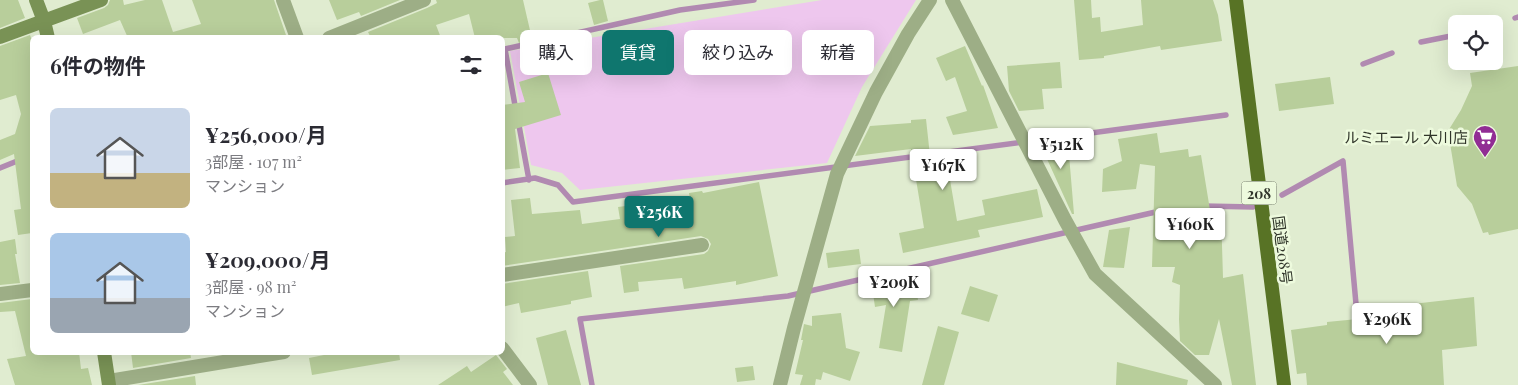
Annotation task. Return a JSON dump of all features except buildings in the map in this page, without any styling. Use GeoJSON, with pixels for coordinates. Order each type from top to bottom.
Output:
{"type":"FeatureCollection","features":[{"type":"Feature","properties":{"kind":"highway","name":"国道208号"},"geometry":{"type":"LineString","coordinates":[[1236,0],[1284,385]]}},
{"type":"Feature","properties":{"kind":"main road"},"geometry":{"type":"LineString","coordinates":[[36,0],[47,35]]}},
{"type":"Feature","properties":{"kind":"main road"},"geometry":{"type":"LineString","coordinates":[[0,37],[101,0]]}},
{"type":"Feature","properties":{"kind":"main road"},"geometry":{"type":"LineString","coordinates":[[104,355],[109,384]]}},
{"type":"Feature","properties":{"kind":"street"},"geometry":{"type":"LineString","coordinates":[[283,0],[296,35]]}},
{"type":"Feature","properties":{"kind":"street"},"geometry":{"type":"LineString","coordinates":[[336,35],[424,0]]}},
{"type":"Feature","properties":{"kind":"street"},"geometry":{"type":"LineString","coordinates":[[780,385],[837,174],[876,92],[908,34],[930,0]]}},
{"type":"Feature","properties":{"kind":"street"},"geometry":{"type":"LineString","coordinates":[[952,0],[1060,211],[1095,274],[1215,385]]}},
{"type":"Feature","properties":{"kind":"street"},"geometry":{"type":"LineString","coordinates":[[505,275],[702,245]]}},
{"type":"Feature","properties":{"kind":"street"},"geometry":{"type":"LineString","coordinates":[[0,294],[30,290]]}},
{"type":"Feature","properties":{"kind":"street"},"geometry":{"type":"LineString","coordinates":[[505,352],[530,385]]}},
{"type":"Feature","properties":{"kind":"street"},"geometry":{"type":"LineString","coordinates":[[109,384],[268,355]]}},
{"type":"Feature","properties":{"kind":"shaded area"},"geometry":{"type":"Polygon","coordinates":[[[822,0],[916,0],[874,68],[874,30],[802,30],[802,75],[869,75],[827,163],[580,190],[562,173],[531,165],[510,51],[520,49],[520,75],[592,75],[592,38],[602,36],[602,75],[674,75],[674,30],[638,30],[822,0]]]}},
{"type":"Feature","properties":{"kind":"waterway"},"geometry":{"type":"LineString","coordinates":[[516,111],[505,49],[680,10],[754,0]]}},
{"type":"Feature","properties":{"kind":"waterway"},"geometry":{"type":"LineString","coordinates":[[1421,42],[1448,37]]}},
{"type":"Feature","properties":{"kind":"waterway"},"geometry":{"type":"LineString","coordinates":[[1363,64],[1392,53]]}},
{"type":"Feature","properties":{"kind":"waterway"},"geometry":{"type":"LineString","coordinates":[[505,183],[535,178],[558,185],[573,202],[1226,115]]}},
{"type":"Feature","properties":{"kind":"waterway"},"geometry":{"type":"LineString","coordinates":[[518,120],[529,180]]}},
{"type":"Feature","properties":{"kind":"waterway"},"geometry":{"type":"LineString","coordinates":[[0,168],[30,156]]}},
{"type":"Feature","properties":{"kind":"waterway"},"geometry":{"type":"LineString","coordinates":[[1282,195],[1343,161],[1358,326]]}},
{"type":"Feature","properties":{"kind":"waterway"},"geometry":{"type":"LineString","coordinates":[[1204,206],[1253,207]]}},
{"type":"Feature","properties":{"kind":"waterway"},"geometry":{"type":"LineString","coordinates":[[592,385],[580,319],[788,296],[1160,211]]}},
{"type":"Feature","properties":{"kind":"place","name":"ルミエール 大川店"},"geometry":{"type":"Point","coordinates":[1485,158]}}]}
